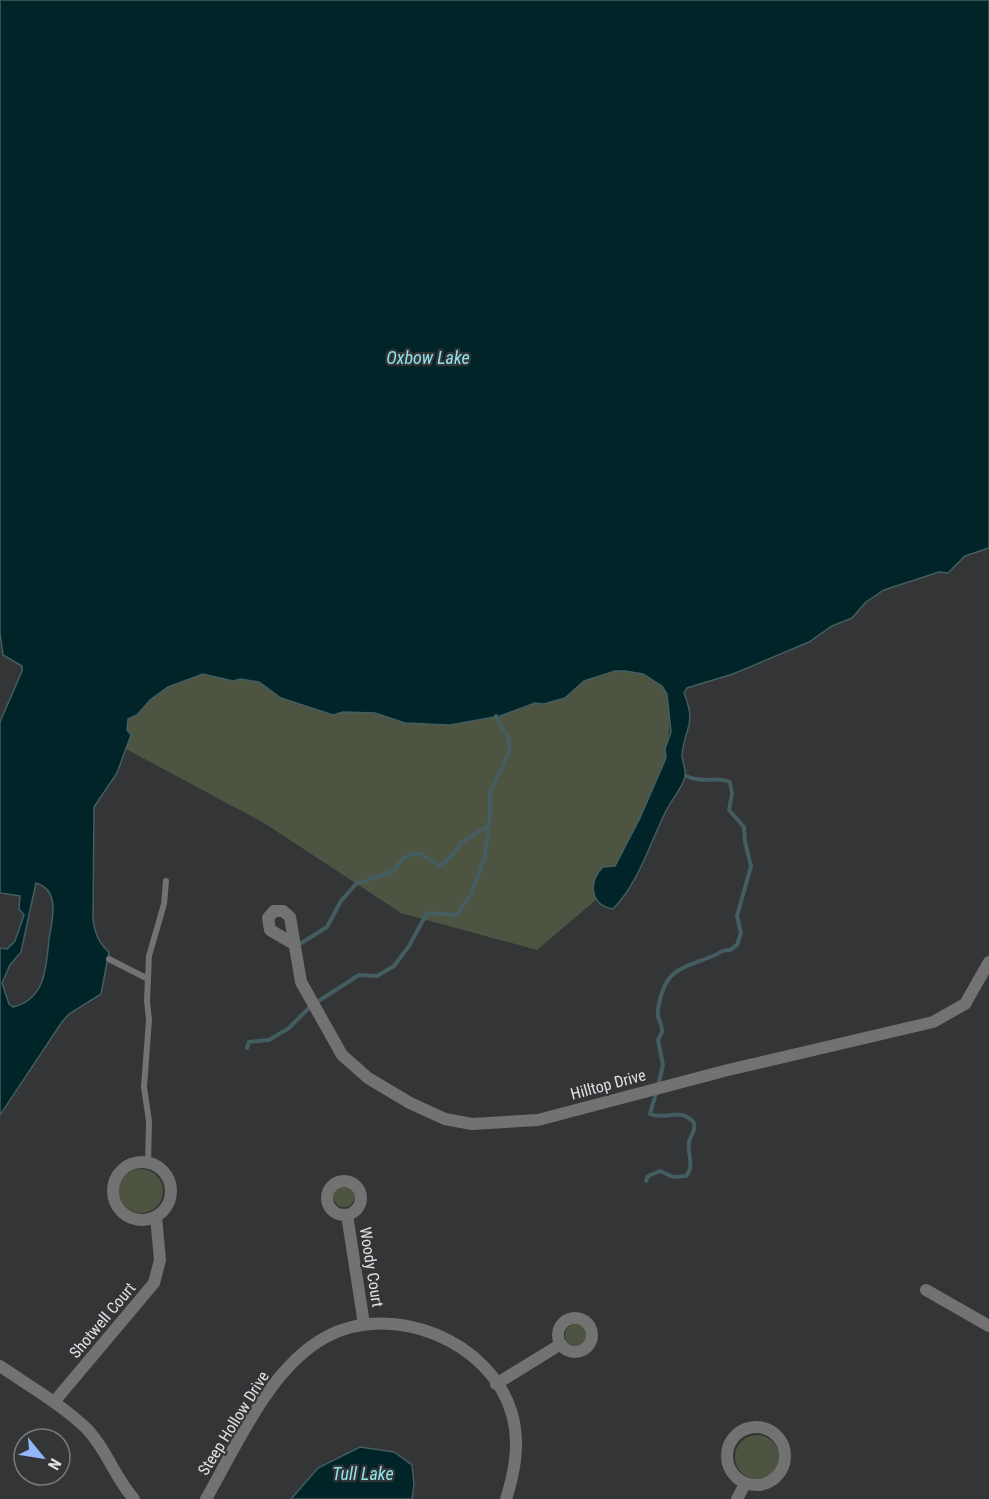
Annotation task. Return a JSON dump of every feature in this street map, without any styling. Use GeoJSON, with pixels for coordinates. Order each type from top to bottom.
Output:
{"type":"FeatureCollection","features":[{"type":"Feature","properties":{"kind":"street","name":"Hilltop Drive"},"geometry":{"type":"LineString","coordinates":[[294,944],[301,982],[342,1055],[368,1078],[410,1103],[445,1119],[471,1124],[538,1120],[708,1075],[933,1022],[965,1004],[989,962]]}},
{"type":"Feature","properties":{"kind":"street"},"geometry":{"type":"LineString","coordinates":[[148,1163],[163,1171],[171,1187],[168,1204],[156,1217],[136,1220],[127,1216],[114,1200],[115,1180],[128,1166],[148,1163]]}},
{"type":"Feature","properties":{"kind":"street","name":"Woody Court"},"geometry":{"type":"LineString","coordinates":[[347,1215],[364,1324]]}},
{"type":"Feature","properties":{"kind":"street","name":"Shotwell Court"},"geometry":{"type":"LineString","coordinates":[[54,1402],[154,1283],[160,1260],[156,1217]]}},
{"type":"Feature","properties":{"kind":"street"},"geometry":{"type":"LineString","coordinates":[[926,1290],[989,1326]]}},
{"type":"Feature","properties":{"kind":"street","name":"Steep Hollow Drive"},"geometry":{"type":"LineString","coordinates":[[206,1499],[278,1378],[301,1353],[327,1336],[364,1324],[382,1322],[411,1325],[448,1338],[480,1364],[496,1384],[512,1413],[517,1443],[514,1476],[506,1499]]}},
{"type":"Feature","properties":{"kind":"street"},"geometry":{"type":"LineString","coordinates":[[496,1384],[561,1344]]}},
{"type":"Feature","properties":{"kind":"street"},"geometry":{"type":"LineString","coordinates":[[0,1366],[54,1402],[87,1430],[104,1450],[134,1499]]}},
{"type":"Feature","properties":{"kind":"street"},"geometry":{"type":"LineString","coordinates":[[746,1429],[766,1429],[782,1442],[785,1455],[782,1469],[766,1483],[746,1484],[730,1470],[727,1449],[734,1437],[746,1429]]}},
{"type":"Feature","properties":{"kind":"street"},"geometry":{"type":"LineString","coordinates":[[737,1499],[746,1484]]}},
{"type":"Feature","properties":{"kind":"lane"},"geometry":{"type":"LineString","coordinates":[[148,1163],[149,1121],[144,1087],[149,1020],[149,956],[164,904],[166,881]]}},
{"type":"Feature","properties":{"kind":"lane"},"geometry":{"type":"LineString","coordinates":[[109,959],[148,979]]}},
{"type":"Feature","properties":{"kind":"green space"},"geometry":{"type":"Polygon","coordinates":[[[176,634],[672,673],[666,786],[610,888],[537,950],[401,913],[264,823],[87,728],[176,634]]]}},
{"type":"Feature","properties":{"kind":"green space"},"geometry":{"type":"Polygon","coordinates":[[[141,1169],[156,1176],[163,1191],[156,1206],[141,1213],[126,1206],[119,1191],[126,1176],[141,1169]]]}},
{"type":"Feature","properties":{"kind":"green space"},"geometry":{"type":"Polygon","coordinates":[[[344,1185],[352,1188],[355,1196],[352,1204],[344,1207],[336,1204],[333,1196],[336,1188],[344,1185]]]}},
{"type":"Feature","properties":{"kind":"green space"},"geometry":{"type":"Polygon","coordinates":[[[576,1324],[584,1327],[587,1335],[584,1343],[576,1346],[568,1343],[565,1335],[568,1327],[576,1324]]]}},
{"type":"Feature","properties":{"kind":"green space"},"geometry":{"type":"Polygon","coordinates":[[[757,1435],[772,1442],[779,1457],[772,1472],[757,1479],[742,1472],[735,1457],[742,1442],[757,1435]]]}},
{"type":"Feature","properties":{"kind":"water","name":"Oxbow Lake"},"geometry":{"type":"Polygon","coordinates":[[[0,0],[989,0],[989,548],[965,556],[948,573],[939,572],[884,590],[866,602],[852,618],[832,626],[809,642],[733,674],[687,688],[684,693],[690,719],[682,755],[685,777],[667,809],[637,874],[613,909],[605,907],[596,898],[595,879],[603,867],[615,866],[640,818],[666,758],[665,749],[671,732],[667,694],[662,686],[643,674],[615,671],[584,681],[565,698],[544,704],[535,703],[500,716],[450,725],[405,723],[375,713],[343,712],[333,715],[281,698],[259,682],[240,679],[233,681],[203,674],[168,687],[150,700],[137,715],[128,719],[127,730],[131,735],[117,773],[94,807],[93,920],[98,938],[109,952],[101,994],[69,1014],[62,1022],[0,1115],[0,948],[7,949],[15,941],[24,915],[19,909],[20,896],[0,893],[0,722],[22,671],[22,666],[3,655],[0,633],[0,0]],[[36,883],[21,952],[10,965],[2,983],[9,1004],[13,1007],[32,997],[45,971],[53,907],[49,892],[36,883]]]}},
{"type":"Feature","properties":{"kind":"water","name":"Tull Lake"},"geometry":{"type":"Polygon","coordinates":[[[360,1447],[394,1452],[412,1465],[414,1484],[412,1499],[291,1499],[318,1468],[360,1447]]]}},
{"type":"Feature","properties":{"kind":"waterway"},"geometry":{"type":"LineString","coordinates":[[317,1002],[359,975],[377,976],[394,966],[409,946],[427,913],[457,915],[471,894],[485,857],[490,792],[509,752],[509,739],[496,716]]}},
{"type":"Feature","properties":{"kind":"waterway"},"geometry":{"type":"LineString","coordinates":[[658,1086],[663,1065],[658,1040],[662,1032],[658,1013],[665,986],[670,978],[683,968],[730,950],[737,945],[741,933],[737,916],[751,866],[744,827],[729,810],[732,794],[730,782],[686,776]]}},
{"type":"Feature","properties":{"kind":"waterway"},"geometry":{"type":"LineString","coordinates":[[300,944],[327,927],[341,901],[356,884],[392,872],[405,857],[416,853],[422,854],[438,866],[448,860],[465,840],[488,826]]}},
{"type":"Feature","properties":{"kind":"waterway"},"geometry":{"type":"LineString","coordinates":[[247,1048],[249,1042],[269,1040],[289,1028],[309,1008]]}},
{"type":"Feature","properties":{"kind":"waterway"},"geometry":{"type":"LineString","coordinates":[[646,1181],[648,1176],[660,1171],[673,1177],[686,1176],[690,1168],[689,1142],[694,1123],[684,1115],[656,1116],[650,1114],[656,1093]]}}]}
